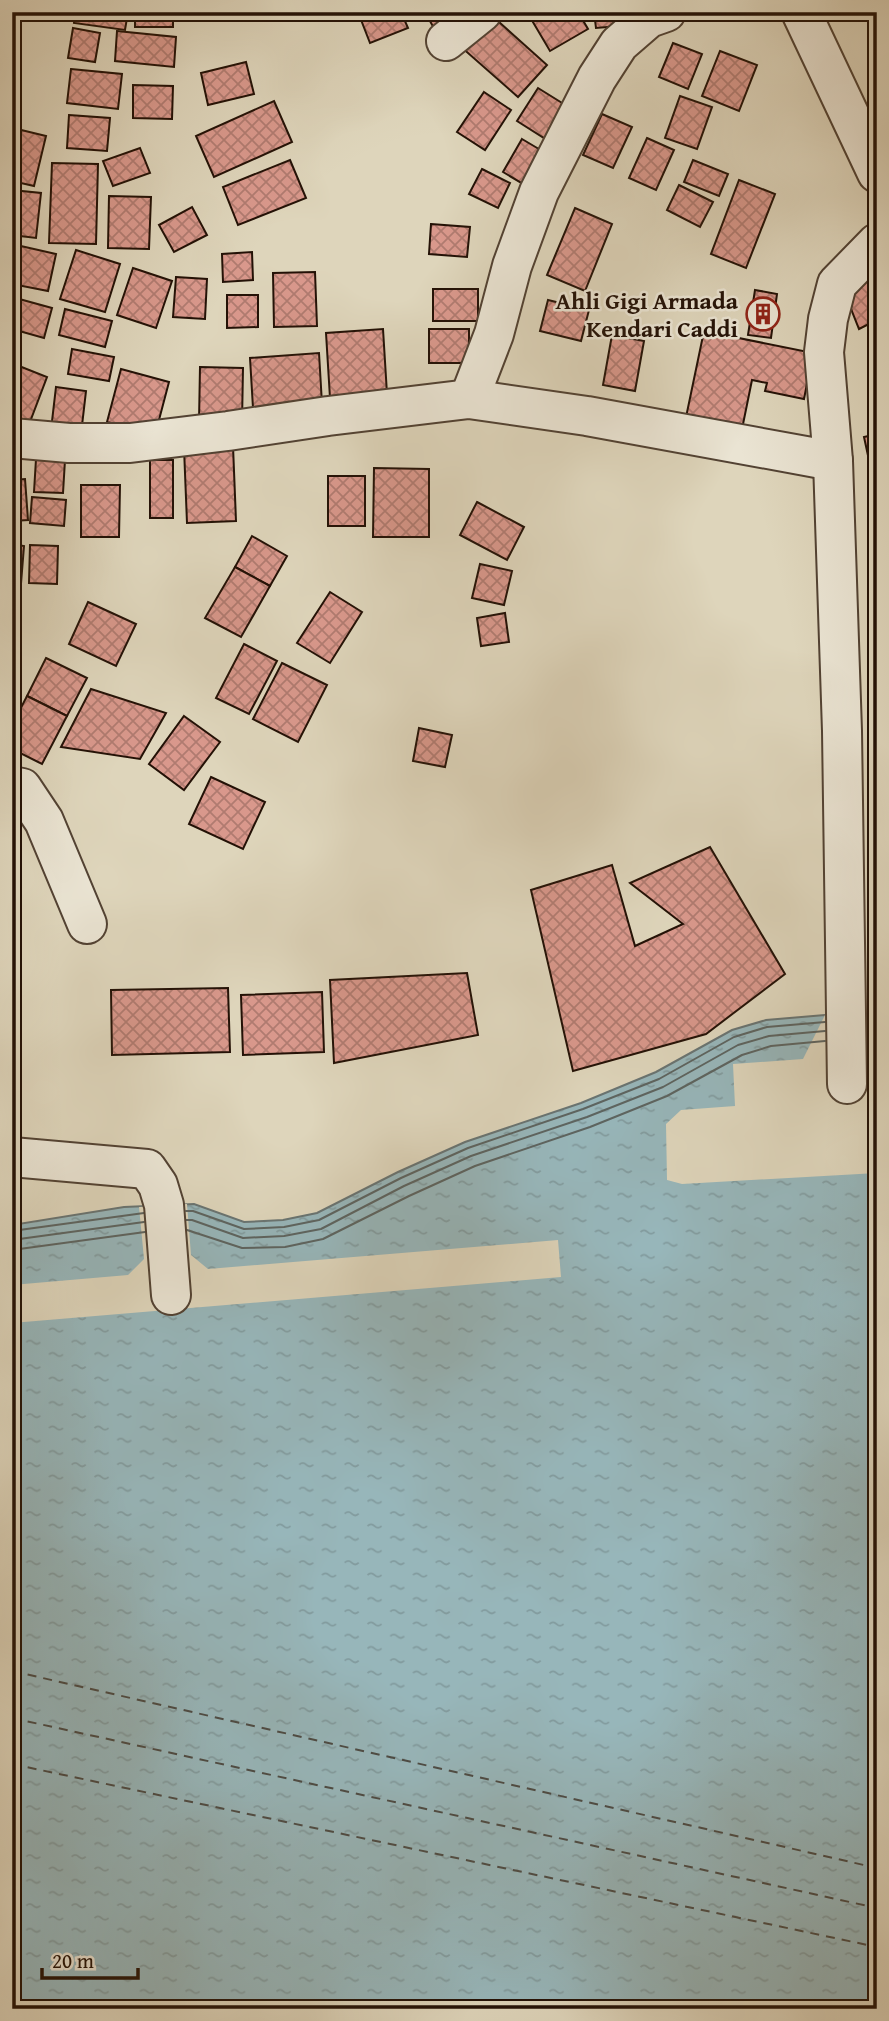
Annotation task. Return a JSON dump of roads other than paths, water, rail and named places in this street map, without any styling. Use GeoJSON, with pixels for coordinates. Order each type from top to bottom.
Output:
{"type":"FeatureCollection","features":[{"type":"Feature","properties":{"kind":"street"},"geometry":{"type":"LineString","coordinates":[[446,41],[482,12]]}},
{"type":"Feature","properties":{"kind":"street"},"geometry":{"type":"LineString","coordinates":[[470,399],[494,334],[512,266],[539,192],[597,78],[619,44],[649,18],[666,12]]}},
{"type":"Feature","properties":{"kind":"street"},"geometry":{"type":"LineString","coordinates":[[801,12],[877,173]]}},
{"type":"Feature","properties":{"kind":"street"},"geometry":{"type":"LineString","coordinates":[[847,1084],[842,731],[833,461],[824,352],[828,319],[837,285],[877,243]]}},
{"type":"Feature","properties":{"kind":"street"},"geometry":{"type":"LineString","coordinates":[[12,438],[69,443],[130,443],[470,399],[587,416],[833,461]]}},
{"type":"Feature","properties":{"kind":"street"},"geometry":{"type":"LineString","coordinates":[[12,786],[22,788],[44,821],[87,924]]}},
{"type":"Feature","properties":{"kind":"street"},"geometry":{"type":"LineString","coordinates":[[12,1157],[147,1169],[159,1185],[164,1205],[171,1295]]}},
{"type":"Feature","properties":{"kind":"water"},"geometry":{"type":"Polygon","coordinates":[[[825,1015],[877,1016],[877,2009],[12,2009],[12,1225],[124,1207],[194,1204],[244,1222],[283,1220],[317,1213],[465,1142],[581,1103],[656,1072],[732,1030],[766,1020],[825,1015]]]}},
{"type":"Feature","properties":{"kind":"place","name":"Ahli Gigi Armada Kendari Caddi"},"geometry":{"type":"Point","coordinates":[763,314]}}]}
